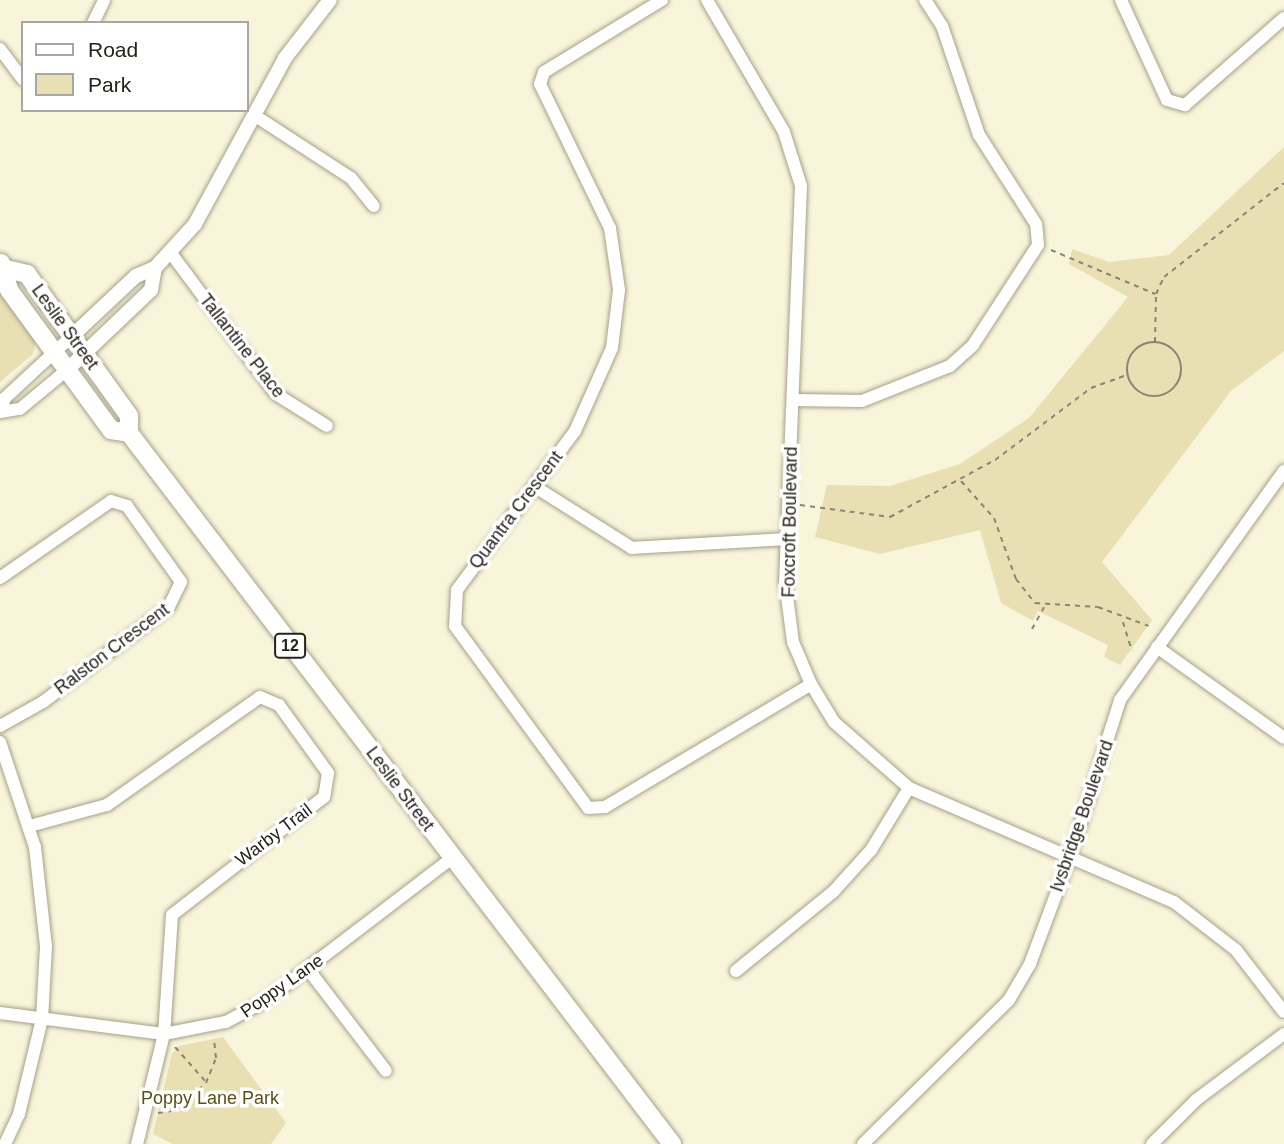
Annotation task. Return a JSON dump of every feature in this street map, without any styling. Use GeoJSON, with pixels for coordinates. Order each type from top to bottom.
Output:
{"type":"FeatureCollection","features":[{"type":"Feature","properties":{"kind":"main road","name":"Leslie Street"},"geometry":{"type":"LineString","coordinates":[[3,266],[27,274],[129,416],[129,433],[671,1144]]}},
{"type":"Feature","properties":{"kind":"main road","name":"Leslie Street"},"geometry":{"type":"LineString","coordinates":[[3,266],[9,290],[111,430],[129,433]]}},
{"type":"Feature","properties":{"kind":"street"},"geometry":{"type":"LineString","coordinates":[[94,21],[104,0]]}},
{"type":"Feature","properties":{"kind":"street"},"geometry":{"type":"LineString","coordinates":[[155,268],[151,290],[85,354],[20,409],[0,412],[5,398],[136,276],[155,268],[195,224],[257,117],[285,58],[330,0]]}},
{"type":"Feature","properties":{"kind":"street","name":"Quantra Crescent"},"geometry":{"type":"LineString","coordinates":[[662,0],[544,72],[540,84],[601,201],[618,290],[603,372],[537,488],[465,578],[452,612],[455,626],[580,804],[605,807],[811,684]]}},
{"type":"Feature","properties":{"kind":"street","name":"Foxcroft Boulevard"},"geometry":{"type":"LineString","coordinates":[[707,0],[784,132],[799,176],[795,400],[786,539],[793,642],[811,684],[834,722],[909,789],[1070,857],[1208,923],[1284,1012]]}},
{"type":"Feature","properties":{"kind":"street"},"geometry":{"type":"LineString","coordinates":[[795,400],[862,401],[950,366],[973,345],[1038,245],[1036,224],[979,135],[942,26],[925,0]]}},
{"type":"Feature","properties":{"kind":"street"},"geometry":{"type":"LineString","coordinates":[[1121,0],[1167,100],[1185,105],[1284,18]]}},
{"type":"Feature","properties":{"kind":"street"},"geometry":{"type":"LineString","coordinates":[[0,48],[21,76]]}},
{"type":"Feature","properties":{"kind":"street"},"geometry":{"type":"LineString","coordinates":[[257,117],[351,178],[374,206]]}},
{"type":"Feature","properties":{"kind":"street","name":"Tallantine Place"},"geometry":{"type":"LineString","coordinates":[[170,252],[276,394],[327,426]]}},
{"type":"Feature","properties":{"kind":"street","name":"Ivsbridge Boulevard"},"geometry":{"type":"LineString","coordinates":[[863,1144],[1009,1000],[1030,964],[1070,857],[1120,700],[1284,471]]}},
{"type":"Feature","properties":{"kind":"street"},"geometry":{"type":"LineString","coordinates":[[537,488],[632,548],[786,539]]}},
{"type":"Feature","properties":{"kind":"street","name":"Ralston Crescent"},"geometry":{"type":"LineString","coordinates":[[0,578],[111,501],[133,513],[179,575],[181,589],[169,607],[43,702],[0,726]]}},
{"type":"Feature","properties":{"kind":"street"},"geometry":{"type":"LineString","coordinates":[[1157,647],[1284,738]]}},
{"type":"Feature","properties":{"kind":"street","name":"Warby Trail"},"geometry":{"type":"LineString","coordinates":[[30,826],[107,805],[252,699],[279,705],[324,767],[329,782],[324,797],[172,915],[168,1039]]}},
{"type":"Feature","properties":{"kind":"street"},"geometry":{"type":"LineString","coordinates":[[0,742],[30,826],[45,920],[42,1019],[19,1114],[5,1144]]}},
{"type":"Feature","properties":{"kind":"street"},"geometry":{"type":"LineString","coordinates":[[736,971],[833,892],[871,850],[909,789]]}},
{"type":"Feature","properties":{"kind":"street","name":"Poppy Lane"},"geometry":{"type":"LineString","coordinates":[[0,1013],[168,1039],[238,1017],[308,969],[452,858]]}},
{"type":"Feature","properties":{"kind":"street"},"geometry":{"type":"LineString","coordinates":[[308,969],[386,1071]]}},
{"type":"Feature","properties":{"kind":"street"},"geometry":{"type":"LineString","coordinates":[[1152,1144],[1196,1100],[1284,1034]]}},
{"type":"Feature","properties":{"kind":"street"},"geometry":{"type":"LineString","coordinates":[[137,1144],[168,1039]]}},
{"type":"Feature","properties":{"kind":"path"},"geometry":{"type":"LineString","coordinates":[[1155,342],[1156,294],[1179,262],[1284,183]]}},
{"type":"Feature","properties":{"kind":"path"},"geometry":{"type":"LineString","coordinates":[[1038,245],[1156,294]]}},
{"type":"Feature","properties":{"kind":"path"},"geometry":{"type":"LineString","coordinates":[[1127,375],[1145,395],[1171,390],[1181,374],[1178,356],[1155,342]]}},
{"type":"Feature","properties":{"kind":"path"},"geometry":{"type":"LineString","coordinates":[[1127,375],[1133,352],[1155,342]]}},
{"type":"Feature","properties":{"kind":"path"},"geometry":{"type":"LineString","coordinates":[[788,503],[890,517],[960,481],[1091,388],[1127,375]]}},
{"type":"Feature","properties":{"kind":"path"},"geometry":{"type":"LineString","coordinates":[[960,481],[994,518],[1021,589],[1044,606],[1098,607],[1123,621],[1149,626]]}},
{"type":"Feature","properties":{"kind":"path"},"geometry":{"type":"LineString","coordinates":[[1032,629],[1044,606]]}},
{"type":"Feature","properties":{"kind":"path"},"geometry":{"type":"LineString","coordinates":[[1123,621],[1132,651]]}},
{"type":"Feature","properties":{"kind":"path"},"geometry":{"type":"LineString","coordinates":[[157,1113],[176,1110],[206,1083],[216,1058],[214,1038]]}},
{"type":"Feature","properties":{"kind":"path"},"geometry":{"type":"LineString","coordinates":[[168,1039],[206,1083]]}},
{"type":"Feature","properties":{"kind":"green space"},"geometry":{"type":"Polygon","coordinates":[[[1284,147],[1284,351],[1231,391],[1102,562],[1152,620],[1120,665],[1104,657],[1108,645],[1038,611],[1033,621],[1001,603],[980,530],[880,554],[815,537],[827,485],[890,486],[960,464],[1029,418],[1128,297],[1069,264],[1072,249],[1109,262],[1169,255],[1284,147]]]}},
{"type":"Feature","properties":{"kind":"green space"},"geometry":{"type":"Polygon","coordinates":[[[0,289],[37,335],[33,354],[0,382],[0,289]]]}},
{"type":"Feature","properties":{"kind":"green space","name":"Poppy Lane Park"},"geometry":{"type":"Polygon","coordinates":[[[223,1037],[286,1123],[271,1144],[173,1144],[153,1134],[172,1054],[179,1046],[223,1037]]]}}]}
